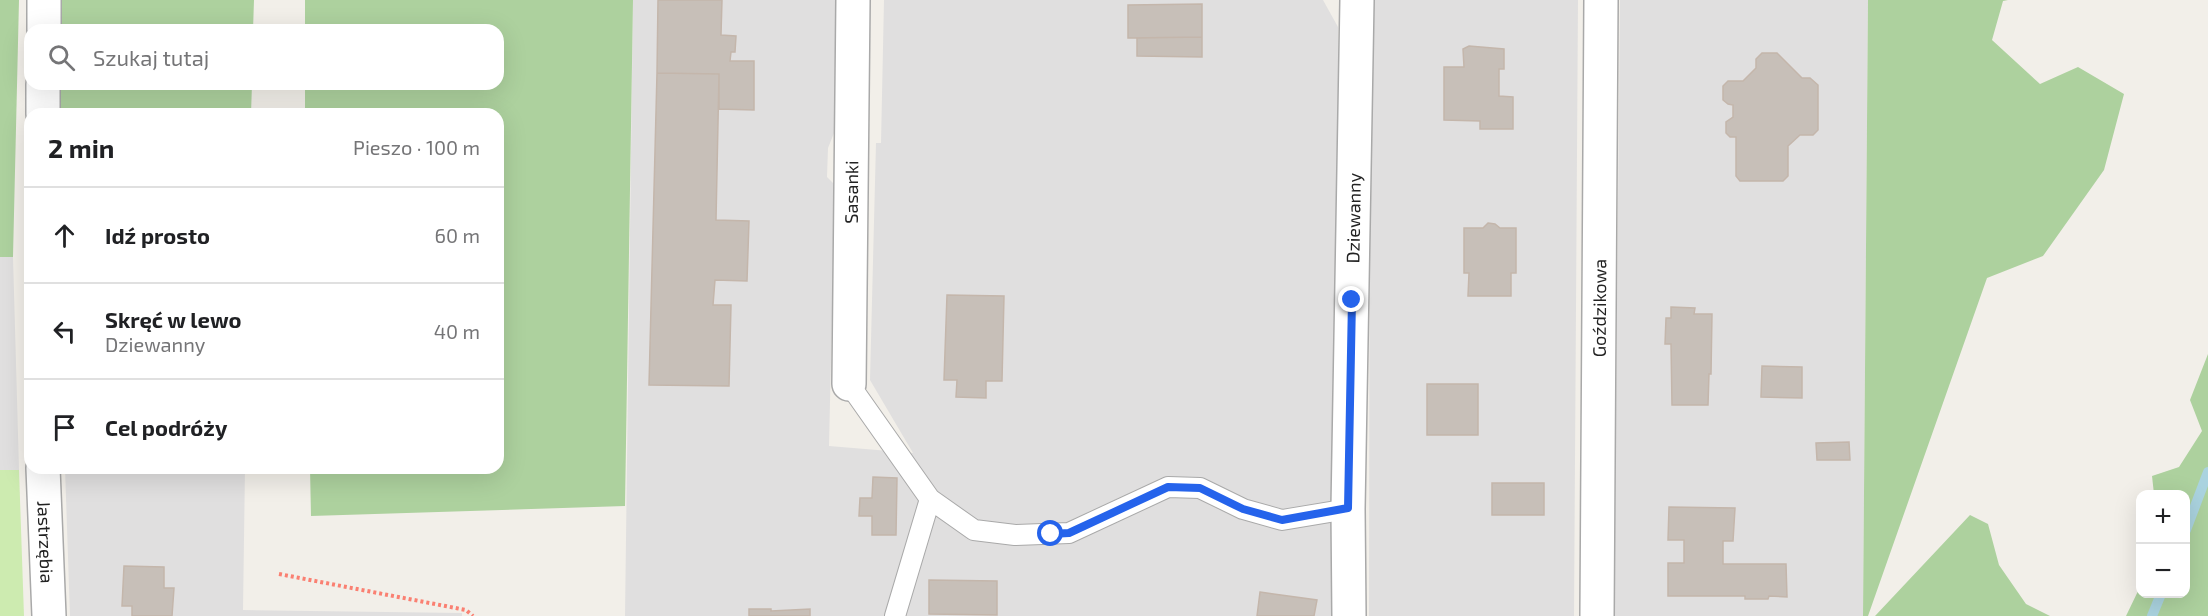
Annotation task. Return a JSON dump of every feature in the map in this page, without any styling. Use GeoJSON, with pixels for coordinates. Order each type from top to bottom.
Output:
{"type":"FeatureCollection","features":[{"type":"Feature","properties":{"kind":"street"},"geometry":{"type":"LineString","coordinates":[[44,0],[44,24]]}},
{"type":"Feature","properties":{"kind":"street","name":"Sasanki"},"geometry":{"type":"LineString","coordinates":[[849,384],[853,0]]}},
{"type":"Feature","properties":{"kind":"street","name":"Dziewanny"},"geometry":{"type":"LineString","coordinates":[[1349,616],[1348,508],[1357,0]]}},
{"type":"Feature","properties":{"kind":"street","name":"Goździkowa"},"geometry":{"type":"LineString","coordinates":[[1597,616],[1601,0]]}},
{"type":"Feature","properties":{"kind":"street"},"geometry":{"type":"LineString","coordinates":[[43,90],[43,108]]}},
{"type":"Feature","properties":{"kind":"street","name":"Jastrzębia"},"geometry":{"type":"LineString","coordinates":[[43,474],[49,616]]}},
{"type":"Feature","properties":{"kind":"lane"},"geometry":{"type":"LineString","coordinates":[[849,384],[930,499],[974,530],[1015,536],[1069,533],[1168,487],[1200,488],[1243,509],[1282,520],[1348,508]]}},
{"type":"Feature","properties":{"kind":"lane"},"geometry":{"type":"LineString","coordinates":[[895,616],[930,499]]}},
{"type":"Feature","properties":{"kind":"path"},"geometry":{"type":"LineString","coordinates":[[279,574],[466,610],[474,616]]}},
{"type":"Feature","properties":{"kind":"shaded area"},"geometry":{"type":"Polygon","coordinates":[[[633,0],[844,0],[836,128],[828,148],[827,177],[835,185],[829,446],[913,453],[870,380],[876,143],[881,143],[884,0],[1323,0],[1338,27],[1339,62],[1337,616],[625,616],[633,0]]]}},
{"type":"Feature","properties":{"kind":"shaded area"},"geometry":{"type":"Polygon","coordinates":[[[1370,0],[1578,0],[1574,616],[1369,616],[1370,0]]]}},
{"type":"Feature","properties":{"kind":"shaded area"},"geometry":{"type":"Polygon","coordinates":[[[1620,0],[1868,0],[1863,616],[1614,616],[1620,0]]]}},
{"type":"Feature","properties":{"kind":"shaded area"},"geometry":{"type":"Polygon","coordinates":[[[0,257],[13,257],[19,470],[0,470],[0,257]]]}},
{"type":"Feature","properties":{"kind":"shaded area"},"geometry":{"type":"Polygon","coordinates":[[[65,474],[245,474],[243,610],[462,613],[462,616],[70,616],[65,474]]]}},
{"type":"Feature","properties":{"kind":"green space"},"geometry":{"type":"Polygon","coordinates":[[[0,0],[19,0],[13,257],[0,257],[0,0]]]}},
{"type":"Feature","properties":{"kind":"green space"},"geometry":{"type":"Polygon","coordinates":[[[59,0],[254,0],[253,24],[58,24],[59,0]]]}},
{"type":"Feature","properties":{"kind":"green space"},"geometry":{"type":"Polygon","coordinates":[[[305,0],[633,0],[625,506],[311,516],[310,474],[504,474],[504,108],[305,108],[305,90],[504,90],[504,24],[305,24],[305,0]]]}},
{"type":"Feature","properties":{"kind":"green space"},"geometry":{"type":"Polygon","coordinates":[[[1868,0],[2008,0],[2003,1],[1992,40],[2040,84],[2078,67],[2124,94],[2104,170],[2043,256],[1987,278],[1868,616],[1863,616],[1868,0]]]}},
{"type":"Feature","properties":{"kind":"green space"},"geometry":{"type":"Polygon","coordinates":[[[57,90],[252,90],[251,108],[57,108],[57,90]]]}},
{"type":"Feature","properties":{"kind":"green space"},"geometry":{"type":"Polygon","coordinates":[[[2208,354],[2208,616],[2126,616],[2136,595],[2136,598],[2190,598],[2190,490],[2154,490],[2152,476],[2179,467],[2202,431],[2190,400],[2208,354]]]}},
{"type":"Feature","properties":{"kind":"green space"},"geometry":{"type":"Polygon","coordinates":[[[0,470],[19,470],[24,616],[0,616],[0,470]]]}},
{"type":"Feature","properties":{"kind":"green space"},"geometry":{"type":"Polygon","coordinates":[[[1970,515],[1988,524],[1999,565],[2026,604],[2050,616],[1875,616],[1970,515]]]}},
{"type":"Feature","properties":{"kind":"building"},"geometry":{"type":"Polygon","coordinates":[[[658,0],[722,0],[721,35],[736,36],[735,52],[731,52],[730,61],[754,61],[754,110],[719,109],[719,74],[657,73],[658,0]]]}},
{"type":"Feature","properties":{"kind":"building"},"geometry":{"type":"Polygon","coordinates":[[[1202,4],[1202,37],[1128,38],[1128,5],[1202,4]]]}},
{"type":"Feature","properties":{"kind":"building"},"geometry":{"type":"Polygon","coordinates":[[[1202,37],[1202,57],[1137,56],[1137,38],[1202,37]]]}},
{"type":"Feature","properties":{"kind":"building"},"geometry":{"type":"Polygon","coordinates":[[[1469,46],[1504,49],[1504,69],[1499,69],[1499,96],[1513,97],[1513,129],[1480,129],[1480,121],[1444,120],[1444,67],[1464,67],[1463,49],[1469,46]]]}},
{"type":"Feature","properties":{"kind":"building"},"geometry":{"type":"Polygon","coordinates":[[[1762,53],[1777,53],[1802,78],[1810,78],[1818,85],[1818,130],[1813,135],[1800,135],[1788,146],[1788,176],[1783,181],[1740,181],[1736,176],[1736,137],[1730,137],[1726,133],[1726,122],[1733,117],[1733,105],[1723,100],[1723,86],[1728,81],[1743,81],[1756,68],[1756,59],[1762,53]]]}},
{"type":"Feature","properties":{"kind":"building"},"geometry":{"type":"Polygon","coordinates":[[[657,73],[719,74],[716,220],[749,221],[747,281],[715,280],[713,305],[731,305],[729,386],[649,385],[657,73]]]}},
{"type":"Feature","properties":{"kind":"building"},"geometry":{"type":"Polygon","coordinates":[[[1488,223],[1500,228],[1516,228],[1516,273],[1511,273],[1511,296],[1468,296],[1469,273],[1464,273],[1464,228],[1483,228],[1488,223]]]}},
{"type":"Feature","properties":{"kind":"building"},"geometry":{"type":"Polygon","coordinates":[[[947,295],[1004,296],[1002,381],[986,381],[986,398],[956,397],[957,380],[944,380],[947,295]]]}},
{"type":"Feature","properties":{"kind":"building"},"geometry":{"type":"Polygon","coordinates":[[[1671,307],[1695,308],[1694,314],[1712,314],[1708,405],[1672,405],[1671,344],[1665,344],[1666,318],[1671,318],[1671,307]]]}},
{"type":"Feature","properties":{"kind":"building"},"geometry":{"type":"Polygon","coordinates":[[[1762,366],[1802,367],[1802,398],[1761,397],[1762,366]]]}},
{"type":"Feature","properties":{"kind":"building"},"geometry":{"type":"Polygon","coordinates":[[[1427,384],[1478,384],[1478,435],[1427,435],[1427,384]]]}},
{"type":"Feature","properties":{"kind":"building"},"geometry":{"type":"Polygon","coordinates":[[[1849,442],[1850,460],[1817,460],[1816,443],[1849,442]]]}},
{"type":"Feature","properties":{"kind":"building"},"geometry":{"type":"Polygon","coordinates":[[[873,477],[897,478],[896,535],[872,535],[872,516],[859,516],[860,498],[872,498],[873,477]]]}},
{"type":"Feature","properties":{"kind":"building"},"geometry":{"type":"Polygon","coordinates":[[[1492,483],[1544,483],[1544,515],[1492,515],[1492,483]]]}},
{"type":"Feature","properties":{"kind":"building"},"geometry":{"type":"Polygon","coordinates":[[[1669,507],[1735,508],[1733,541],[1723,541],[1723,564],[1786,564],[1787,597],[1769,596],[1768,599],[1745,599],[1745,596],[1668,596],[1668,563],[1684,563],[1684,540],[1668,540],[1669,507]]]}},
{"type":"Feature","properties":{"kind":"building"},"geometry":{"type":"Polygon","coordinates":[[[124,566],[164,567],[164,588],[174,588],[172,616],[132,616],[132,606],[122,606],[124,566]]]}},
{"type":"Feature","properties":{"kind":"building"},"geometry":{"type":"Polygon","coordinates":[[[929,580],[997,581],[997,615],[929,614],[929,580]]]}},
{"type":"Feature","properties":{"kind":"building"},"geometry":{"type":"Polygon","coordinates":[[[1260,592],[1317,600],[1314,616],[1257,616],[1260,592]]]}},
{"type":"Feature","properties":{"kind":"building"},"geometry":{"type":"Polygon","coordinates":[[[749,609],[771,609],[771,611],[810,609],[810,616],[749,616],[749,609]]]}},
{"type":"Feature","properties":{"kind":"waterway"},"geometry":{"type":"LineString","coordinates":[[2190,519],[2208,472]]}},
{"type":"Feature","properties":{"kind":"waterway"},"geometry":{"type":"LineString","coordinates":[[2152,616],[2159,598]]}},
{"type":"Feature","properties":{"kind":"route"},"geometry":{"type":"LineString","coordinates":[[1051,534],[1069,533],[1168,487],[1200,488],[1243,509],[1282,520],[1348,508],[1352,300]]}}]}
